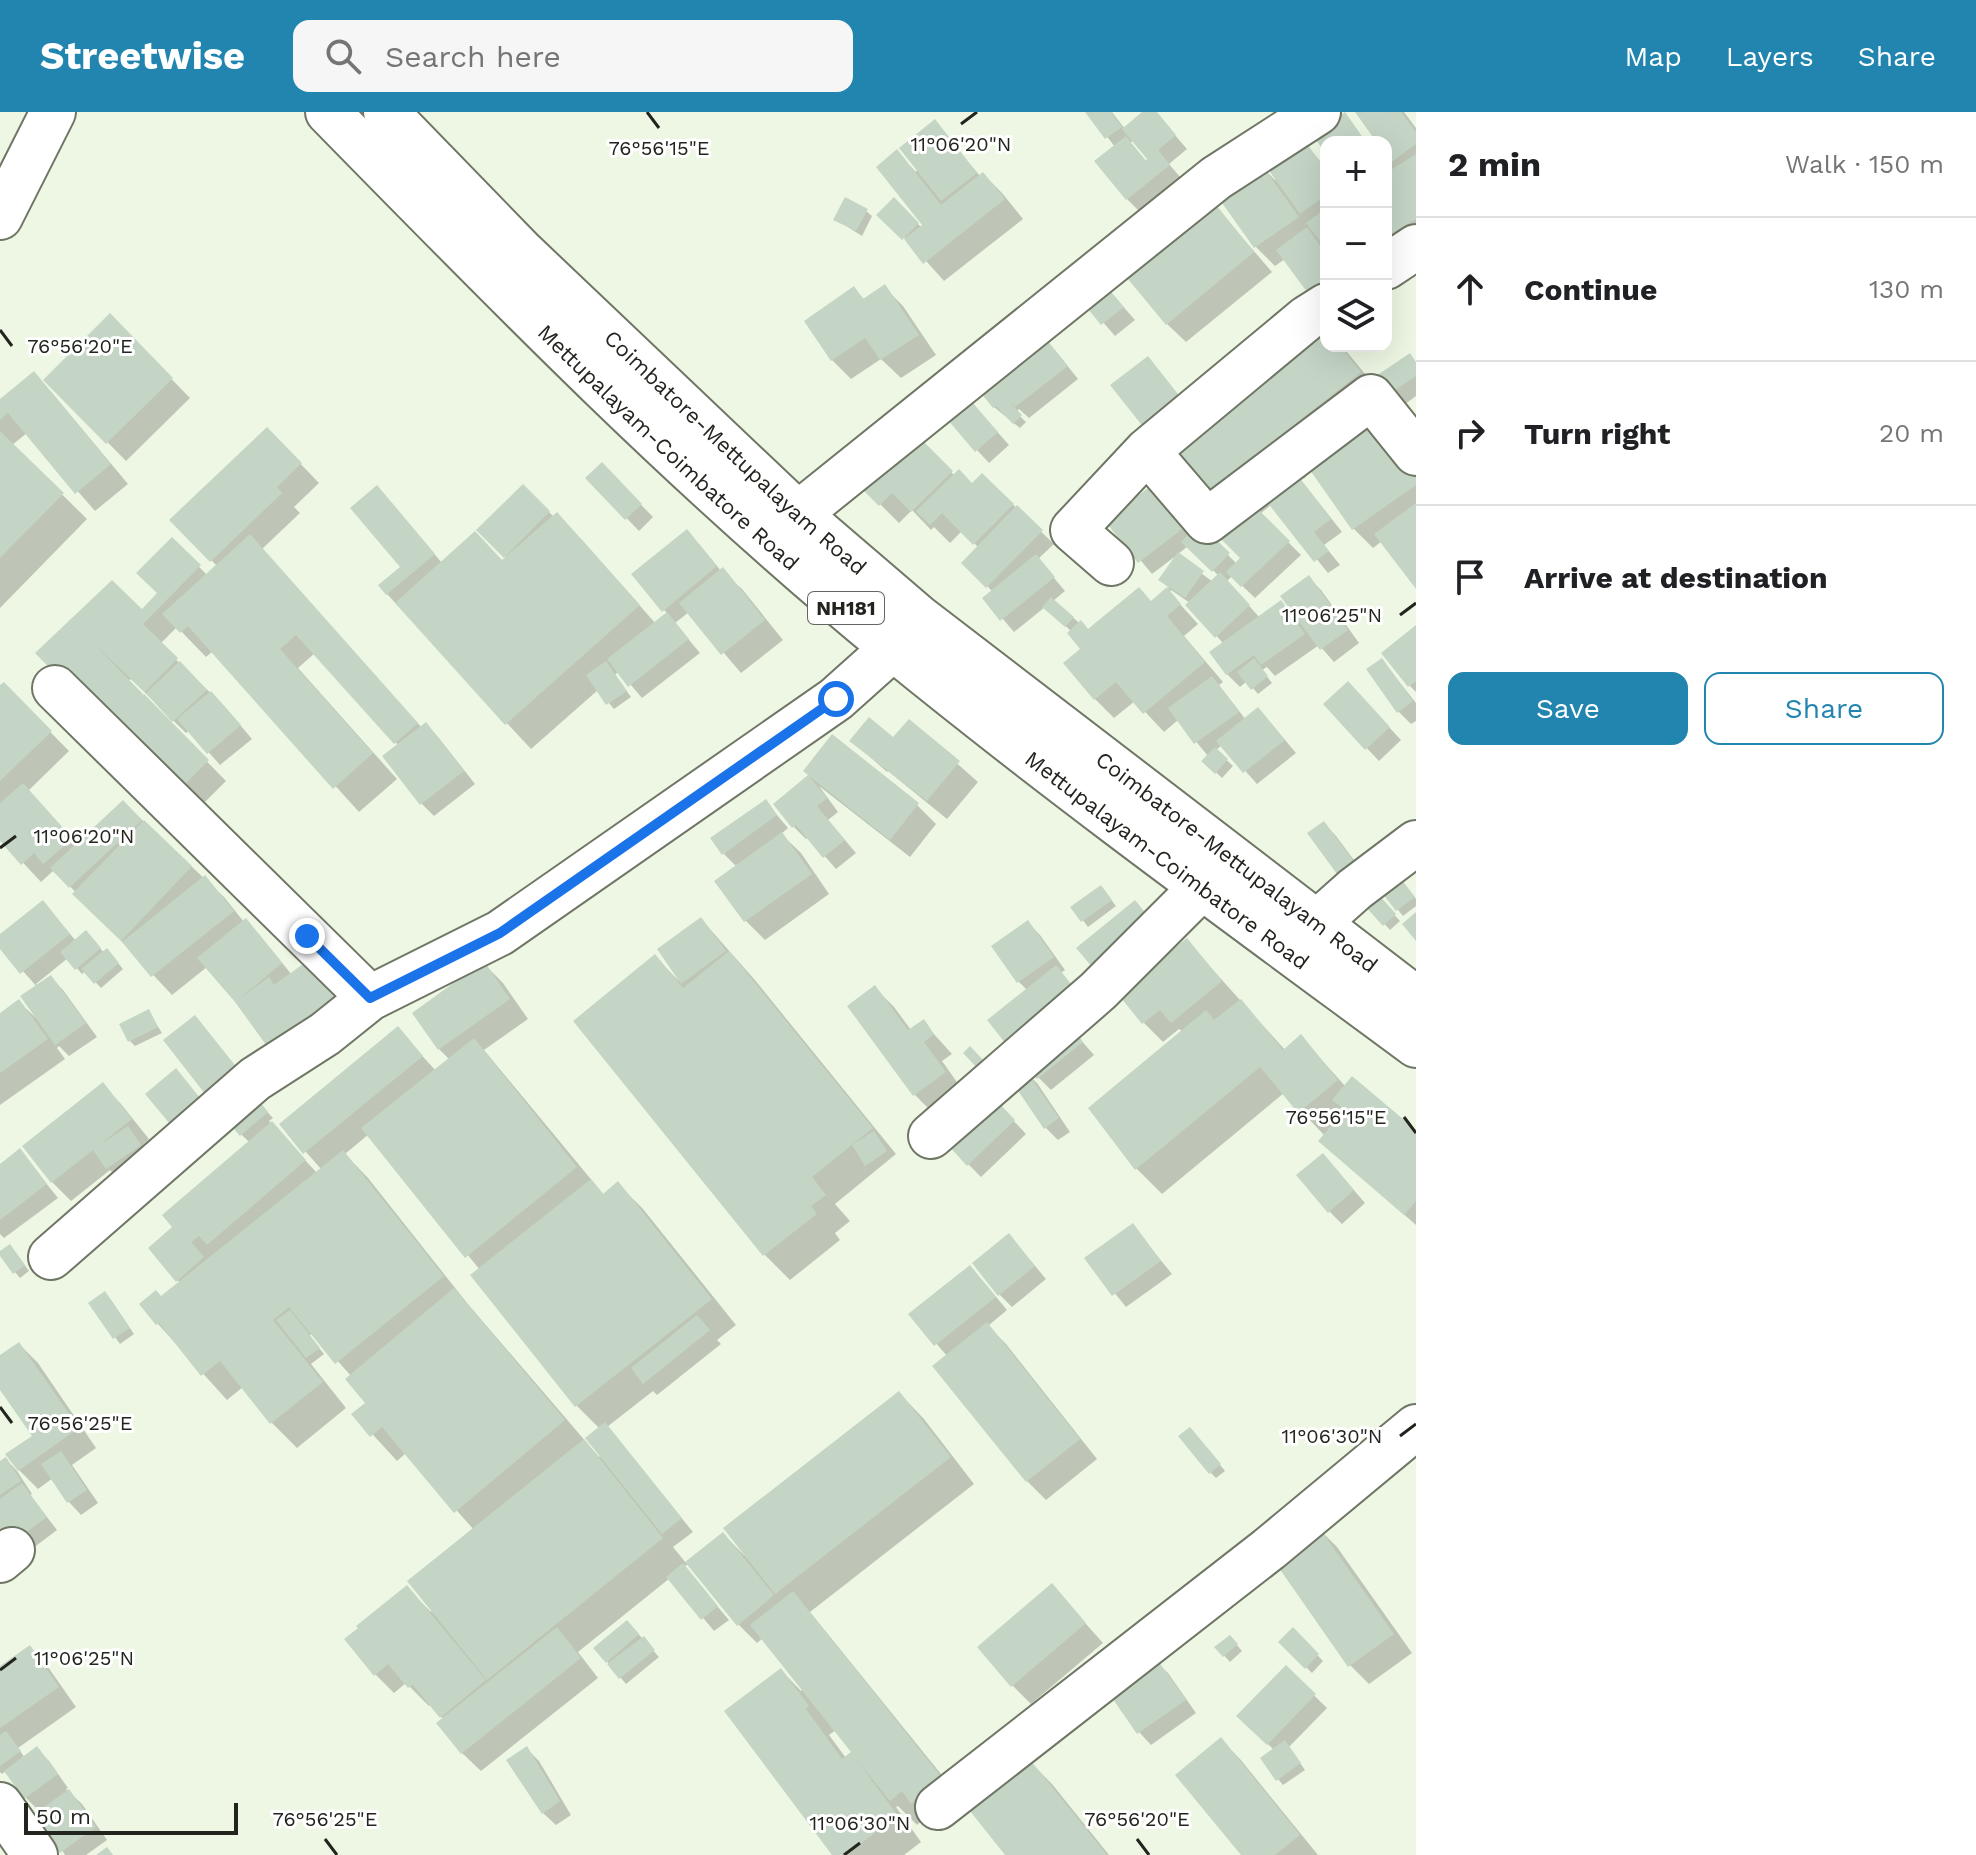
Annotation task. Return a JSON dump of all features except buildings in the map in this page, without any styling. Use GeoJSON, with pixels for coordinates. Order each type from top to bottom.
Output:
{"type":"FeatureCollection","features":[{"type":"Feature","properties":{"kind":"main road"},"geometry":{"type":"LineString","coordinates":[[0,217],[53,112]]}},
{"type":"Feature","properties":{"kind":"main road","name":"Mettupalayam-Coimbatore Road"},"geometry":{"type":"LineString","coordinates":[[328,112],[500,287],[704,484],[906,632],[1202,887],[1416,1045]]}},
{"type":"Feature","properties":{"kind":"main road","name":"Coimbatore-Mettupalayam Road"},"geometry":{"type":"LineString","coordinates":[[386,112],[522,252],[798,514],[906,632],[1318,922],[1416,999]]}},
{"type":"Feature","properties":{"kind":"main road"},"geometry":{"type":"LineString","coordinates":[[798,514],[1216,178],[1318,112]]}},
{"type":"Feature","properties":{"kind":"main road"},"geometry":{"type":"LineString","coordinates":[[1392,263],[1416,247]]}},
{"type":"Feature","properties":{"kind":"main road"},"geometry":{"type":"LineString","coordinates":[[1111,563],[1073,530],[1147,451],[1320,310]]}},
{"type":"Feature","properties":{"kind":"main road"},"geometry":{"type":"LineString","coordinates":[[1147,451],[1207,521],[1371,397],[1416,453]]}},
{"type":"Feature","properties":{"kind":"main road"},"geometry":{"type":"LineString","coordinates":[[51,1257],[255,1079],[325,1034],[370,998],[500,933],[836,699],[906,632]]}},
{"type":"Feature","properties":{"kind":"main road"},"geometry":{"type":"LineString","coordinates":[[55,688],[370,998]]}},
{"type":"Feature","properties":{"kind":"main road"},"geometry":{"type":"LineString","coordinates":[[1318,922],[1355,889],[1416,843]]}},
{"type":"Feature","properties":{"kind":"main road"},"geometry":{"type":"LineString","coordinates":[[931,1136],[1098,991],[1202,887]]}},
{"type":"Feature","properties":{"kind":"main road"},"geometry":{"type":"LineString","coordinates":[[938,1807],[1269,1549],[1416,1427]]}},
{"type":"Feature","properties":{"kind":"main road"},"geometry":{"type":"LineString","coordinates":[[0,1805],[35,1855]]}},
{"type":"Feature","properties":{"kind":"route"},"geometry":{"type":"LineString","coordinates":[[307,936],[370,998],[500,933],[836,699]]}}]}
